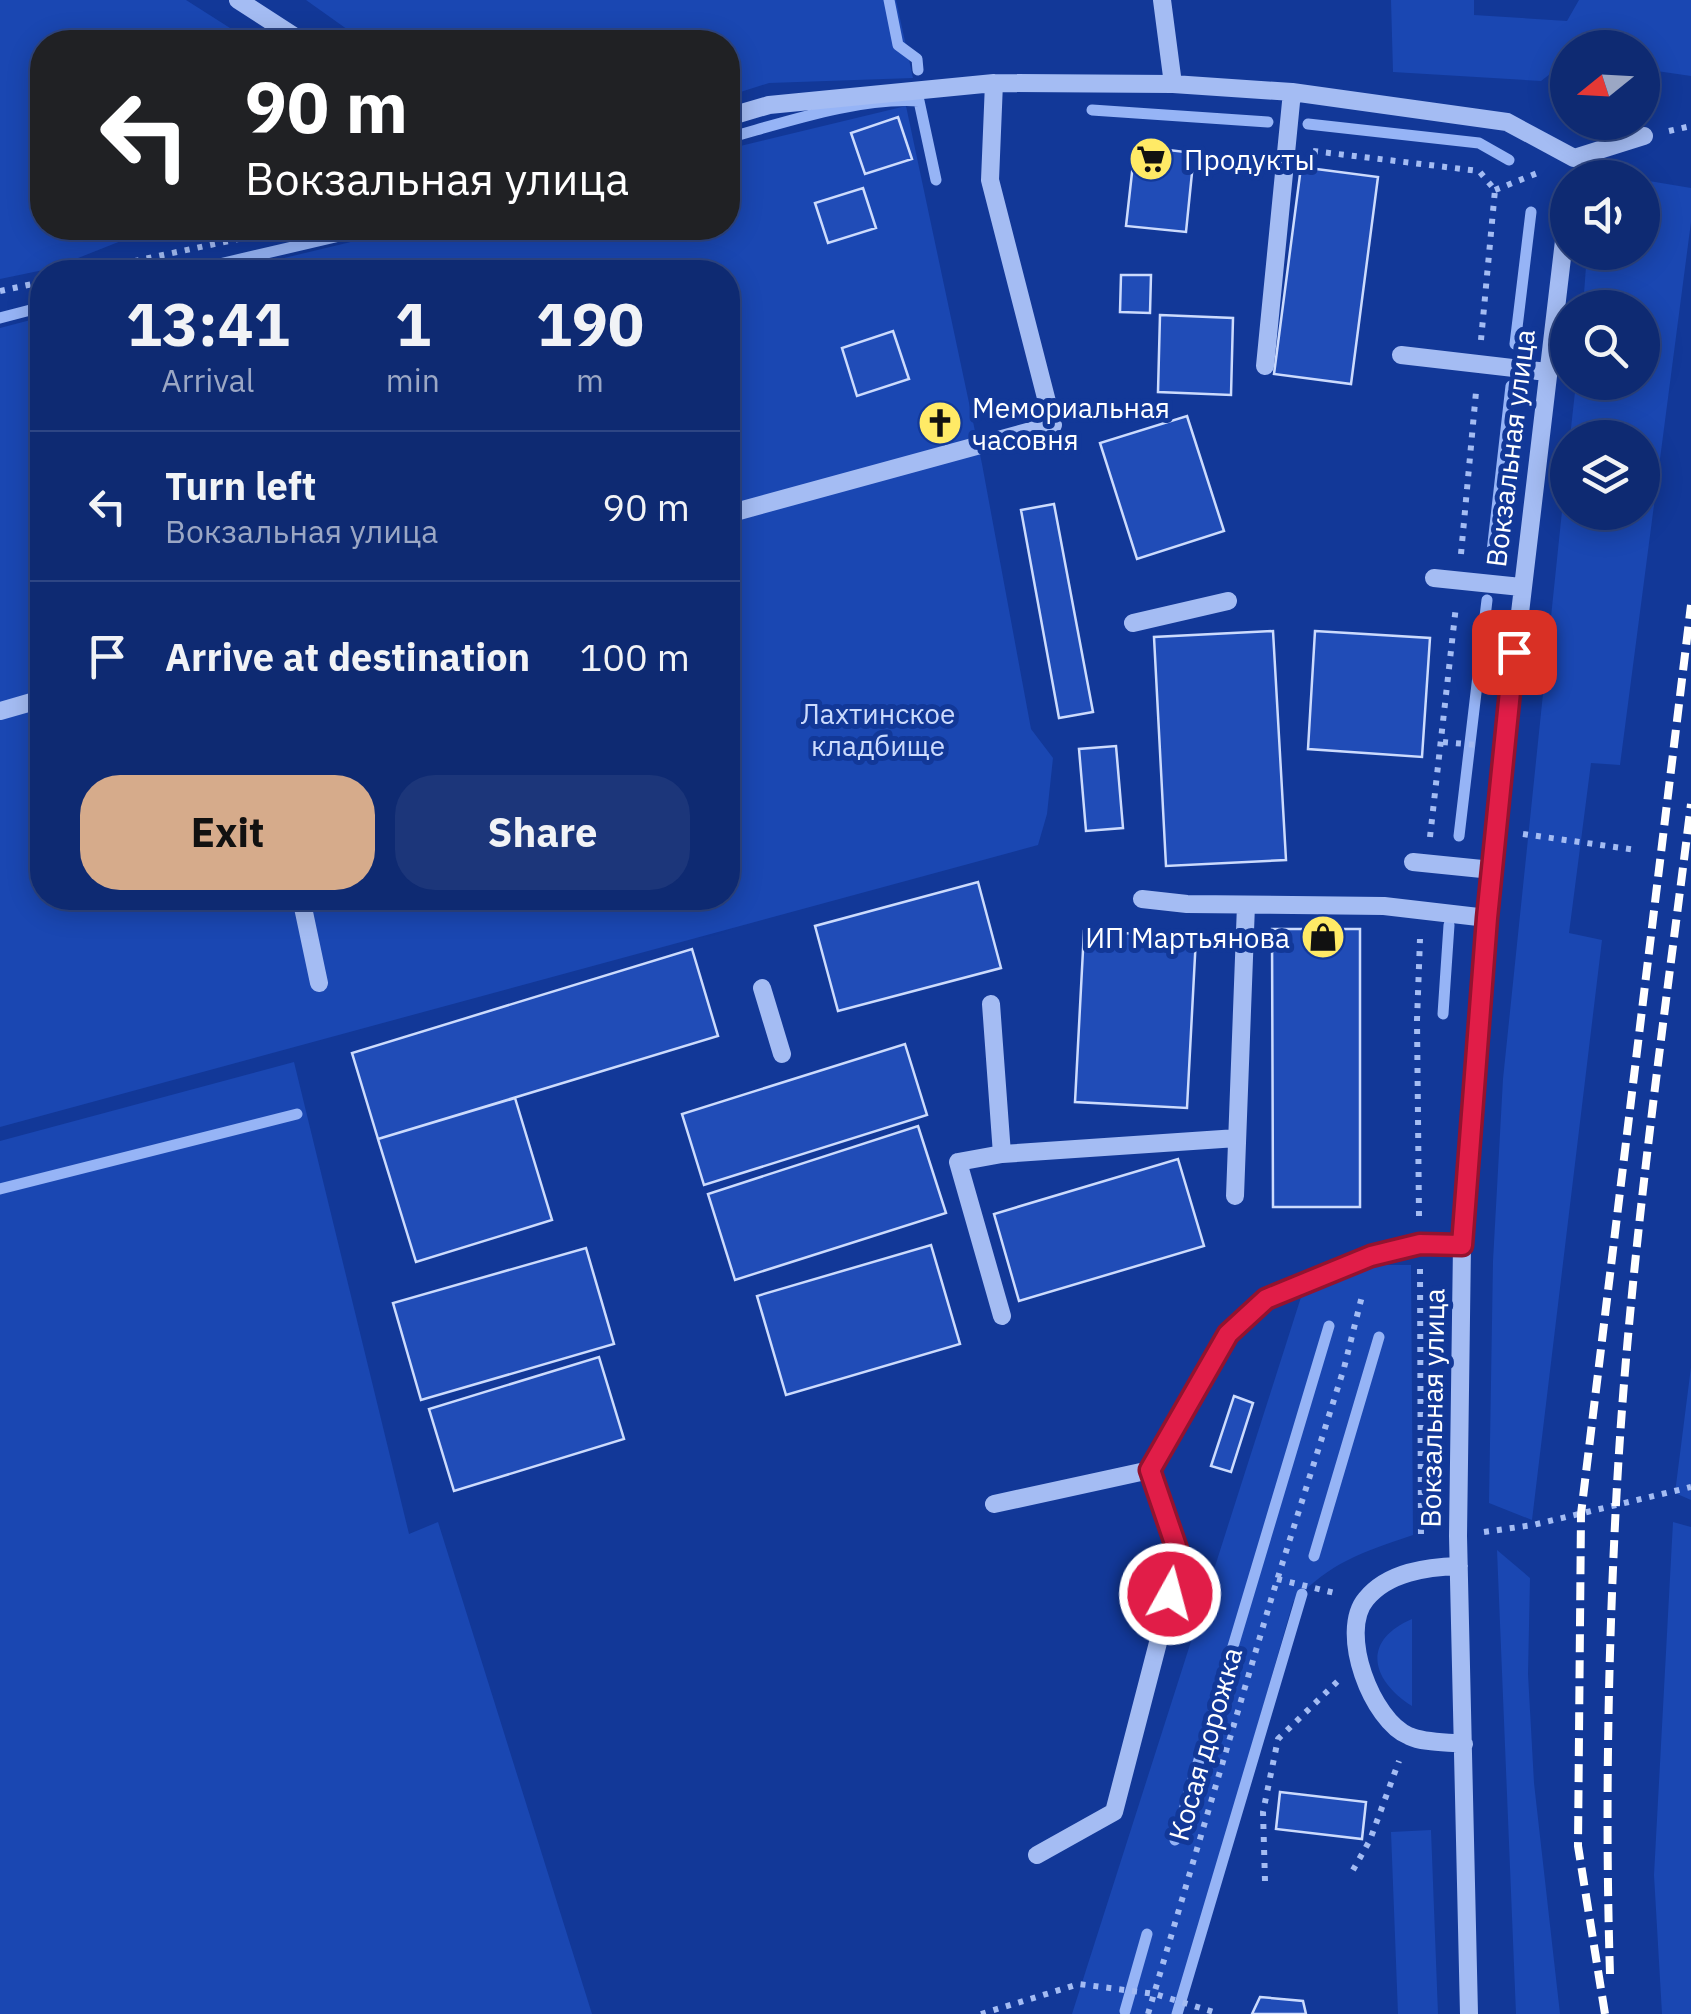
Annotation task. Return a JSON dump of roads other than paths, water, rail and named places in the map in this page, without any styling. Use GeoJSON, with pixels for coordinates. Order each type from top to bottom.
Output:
{"type":"FeatureCollection","features":[{"type":"Feature","properties":{"kind":"street"},"geometry":{"type":"LineString","coordinates":[[238,0],[284,30]]}},
{"type":"Feature","properties":{"kind":"street"},"geometry":{"type":"LineString","coordinates":[[1162,0],[1172,84]]}},
{"type":"Feature","properties":{"kind":"street"},"geometry":{"type":"LineString","coordinates":[[740,511],[1053,424],[990,180],[994,83]]}},
{"type":"Feature","properties":{"kind":"street"},"geometry":{"type":"LineString","coordinates":[[740,113],[769,105],[994,83],[1172,84],[1292,92],[1507,122],[1574,158],[1631,140]]}},
{"type":"Feature","properties":{"kind":"street"},"geometry":{"type":"LineString","coordinates":[[1266,366],[1292,92]]}},
{"type":"Feature","properties":{"kind":"street","name":"Вокзальная улица"},"geometry":{"type":"LineString","coordinates":[[1470,2014],[1458,1536],[1462,1245],[1495,830],[1560,270]]}},
{"type":"Feature","properties":{"kind":"street"},"geometry":{"type":"LineString","coordinates":[[1401,355],[1547,372]]}},
{"type":"Feature","properties":{"kind":"street"},"geometry":{"type":"LineString","coordinates":[[1434,578],[1521,587]]}},
{"type":"Feature","properties":{"kind":"street"},"geometry":{"type":"LineString","coordinates":[[1132,623],[1228,600]]}},
{"type":"Feature","properties":{"kind":"street"},"geometry":{"type":"LineString","coordinates":[[0,711],[30,702]]}},
{"type":"Feature","properties":{"kind":"street"},"geometry":{"type":"LineString","coordinates":[[1420,862],[1492,870]]}},
{"type":"Feature","properties":{"kind":"street"},"geometry":{"type":"LineString","coordinates":[[1142,900],[1384,906],[1487,918]]}},
{"type":"Feature","properties":{"kind":"street"},"geometry":{"type":"LineString","coordinates":[[1235,1196],[1246,905]]}},
{"type":"Feature","properties":{"kind":"street"},"geometry":{"type":"LineString","coordinates":[[304,910],[320,984]]}},
{"type":"Feature","properties":{"kind":"street"},"geometry":{"type":"LineString","coordinates":[[762,988],[782,1054]]}},
{"type":"Feature","properties":{"kind":"street"},"geometry":{"type":"LineString","coordinates":[[991,1004],[1002,1154]]}},
{"type":"Feature","properties":{"kind":"street"},"geometry":{"type":"LineString","coordinates":[[1002,1316],[958,1162],[1002,1154],[1238,1138]]}},
{"type":"Feature","properties":{"kind":"street"},"geometry":{"type":"LineString","coordinates":[[994,1504],[1150,1470],[1228,1334],[1266,1299],[1371,1256],[1420,1244],[1462,1245]]}},
{"type":"Feature","properties":{"kind":"street"},"geometry":{"type":"LineString","coordinates":[[1037,1855],[1114,1812],[1180,1558],[1150,1470]]}},
{"type":"Feature","properties":{"kind":"street"},"geometry":{"type":"LineString","coordinates":[[1459,1566],[1421,1568],[1391,1581],[1364,1600],[1357,1624],[1358,1661],[1377,1706],[1408,1736],[1464,1744]]}},
{"type":"Feature","properties":{"kind":"waterway"},"geometry":{"type":"LineString","coordinates":[[889,0],[898,45],[917,59],[918,70]]}},
{"type":"Feature","properties":{"kind":"waterway"},"geometry":{"type":"LineString","coordinates":[[740,135],[847,107],[919,101],[936,180]]}},
{"type":"Feature","properties":{"kind":"waterway"},"geometry":{"type":"LineString","coordinates":[[1092,110],[1268,122]]}},
{"type":"Feature","properties":{"kind":"waterway"},"geometry":{"type":"LineString","coordinates":[[1308,124],[1479,143],[1509,160]]}},
{"type":"Feature","properties":{"kind":"waterway"},"geometry":{"type":"LineString","coordinates":[[1515,344],[1531,212]]}},
{"type":"Feature","properties":{"kind":"waterway"},"geometry":{"type":"LineString","coordinates":[[237,260],[322,240]]}},
{"type":"Feature","properties":{"kind":"waterway"},"geometry":{"type":"LineString","coordinates":[[0,318],[30,310]]}},
{"type":"Feature","properties":{"kind":"waterway"},"geometry":{"type":"LineString","coordinates":[[1492,552],[1511,386]]}},
{"type":"Feature","properties":{"kind":"waterway"},"geometry":{"type":"LineString","coordinates":[[1459,836],[1487,600]]}},
{"type":"Feature","properties":{"kind":"waterway"},"geometry":{"type":"LineString","coordinates":[[1443,1014],[1449,925]]}},
{"type":"Feature","properties":{"kind":"waterway"},"geometry":{"type":"LineString","coordinates":[[0,1189],[297,1114]]}},
{"type":"Feature","properties":{"kind":"waterway"},"geometry":{"type":"LineString","coordinates":[[1175,1840],[1329,1326]]}},
{"type":"Feature","properties":{"kind":"waterway"},"geometry":{"type":"LineString","coordinates":[[1314,1556],[1379,1337]]}},
{"type":"Feature","properties":{"kind":"waterway"},"geometry":{"type":"LineString","coordinates":[[1177,2014],[1302,1594]]}},
{"type":"Feature","properties":{"kind":"waterway"},"geometry":{"type":"LineString","coordinates":[[1125,2011],[1147,1934]]}},
{"type":"Feature","properties":{"kind":"railway"},"geometry":{"type":"LineString","coordinates":[[1605,2014],[1578,1846],[1581,1514],[1691,605]]}},
{"type":"Feature","properties":{"kind":"railway"},"geometry":{"type":"LineString","coordinates":[[1610,1974],[1609,1680],[1621,1416],[1647,1154],[1691,804]]}},
{"type":"Feature","properties":{"kind":"place","name":"Продукты"},"geometry":{"type":"Point","coordinates":[1151,159]}},
{"type":"Feature","properties":{"kind":"place","name":"Мемориальная часовня"},"geometry":{"type":"Point","coordinates":[940,423]}},
{"type":"Feature","properties":{"kind":"place","name":"ИП Мартьянова"},"geometry":{"type":"Point","coordinates":[1323,937]}},
{"type":"Feature","properties":{"kind":"park label","name":"Лахтинское кладбище"},"geometry":{"type":"Point","coordinates":[878,729]}}]}
